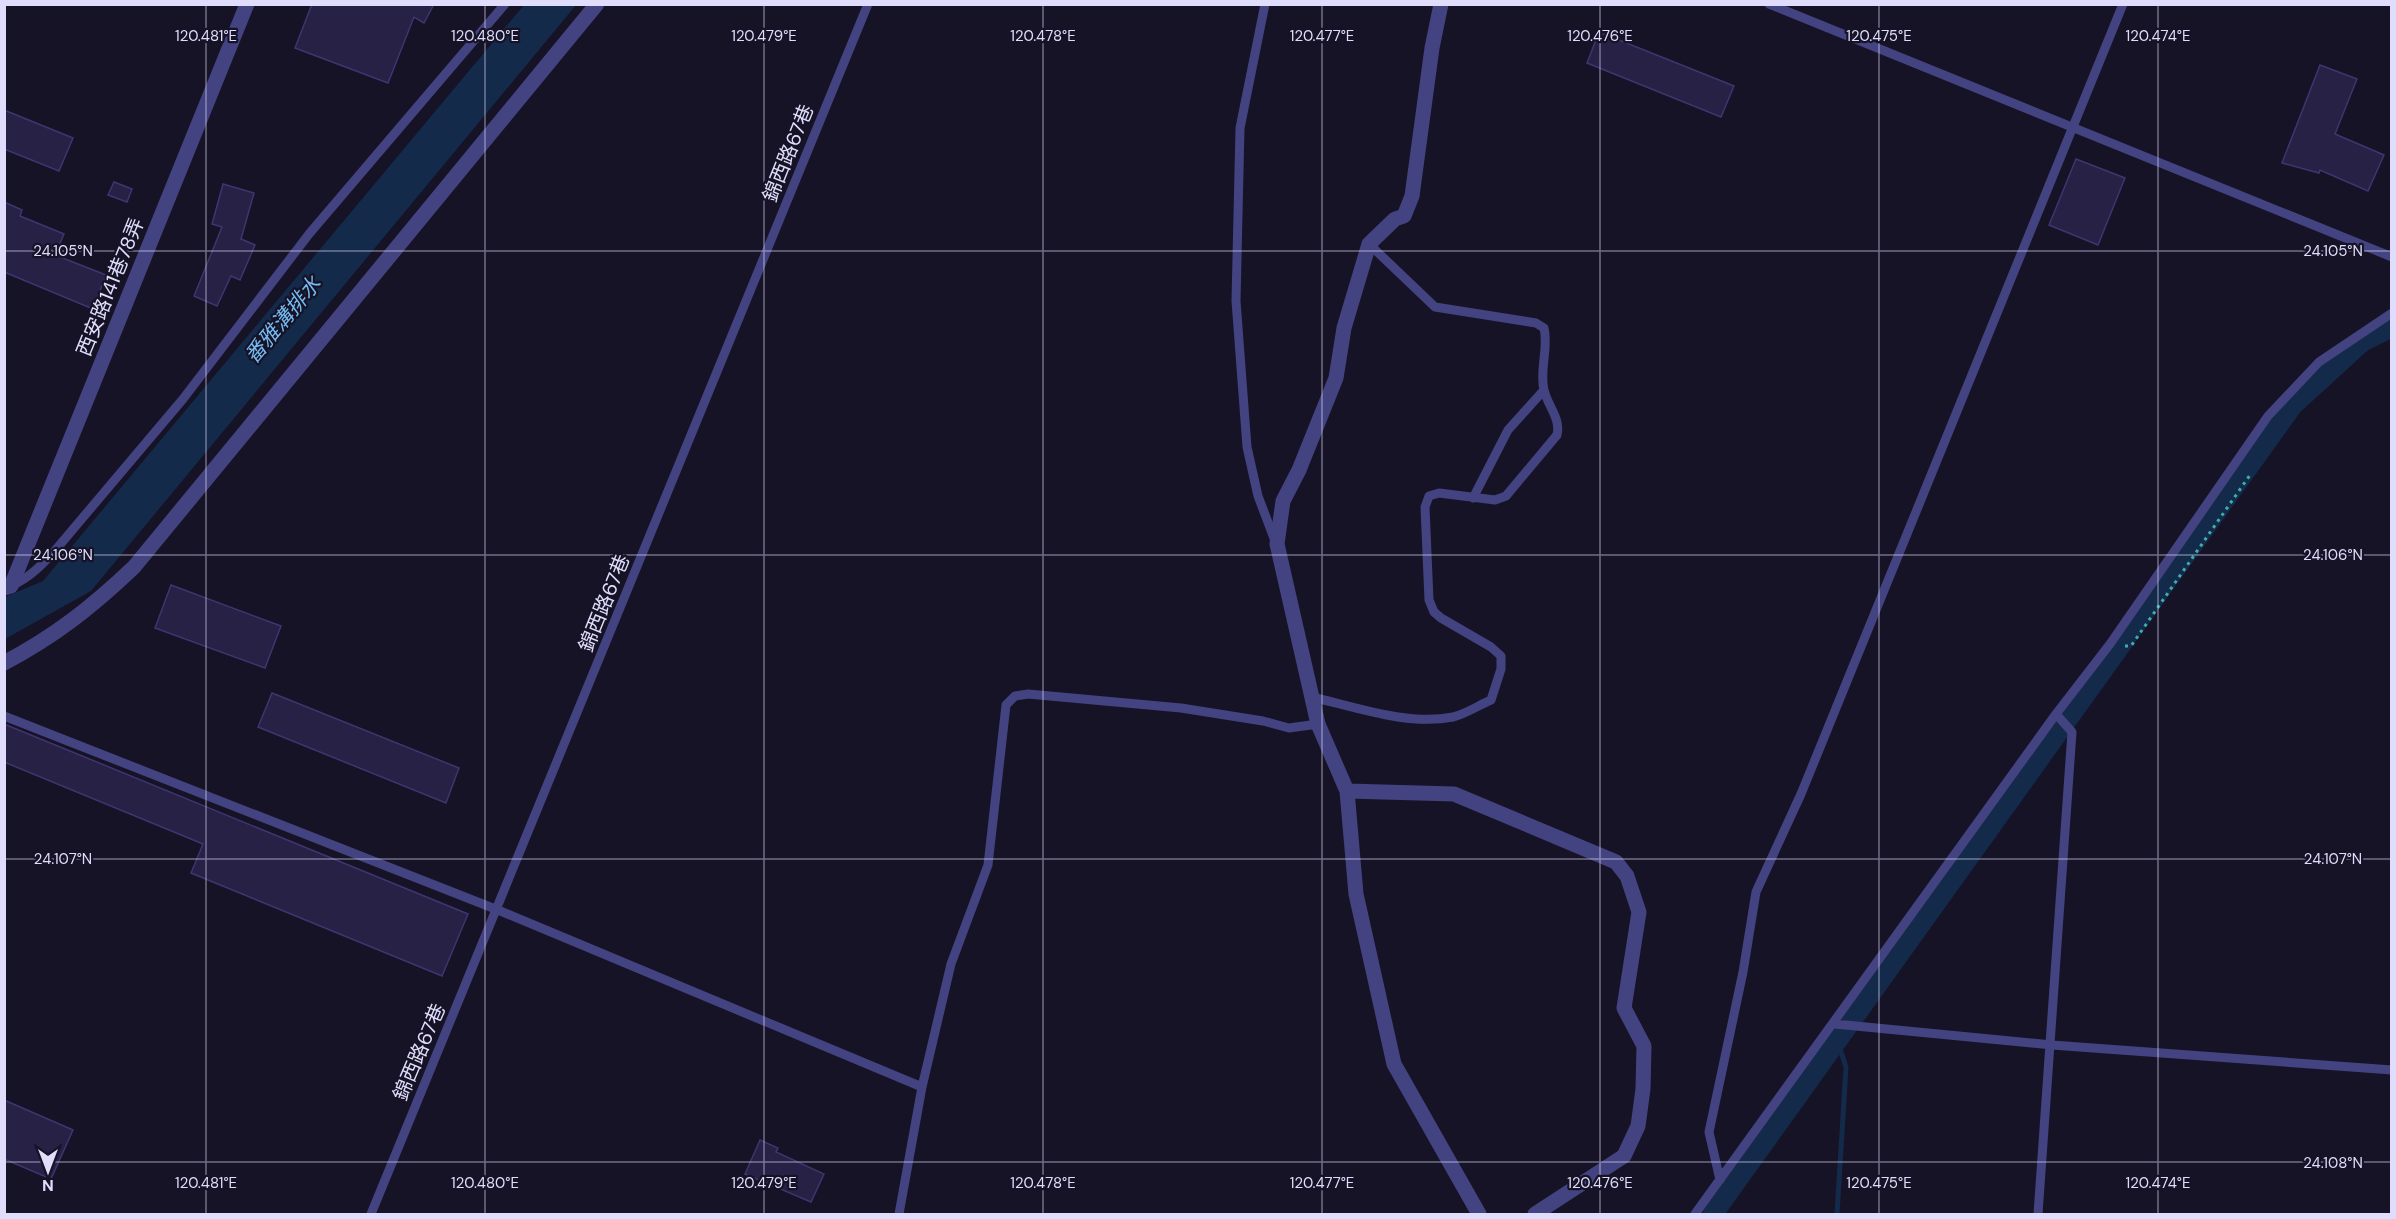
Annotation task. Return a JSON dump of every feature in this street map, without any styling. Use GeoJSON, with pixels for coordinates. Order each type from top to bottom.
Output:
{"type":"FeatureCollection","features":[{"type":"Feature","properties":{"kind":"street","name":"西安路141巷78弄"},"geometry":{"type":"LineString","coordinates":[[8,587],[248,4]]}},
{"type":"Feature","properties":{"kind":"street"},"geometry":{"type":"LineString","coordinates":[[4,663],[31,649],[89,610],[134,567],[597,4]]}},
{"type":"Feature","properties":{"kind":"street"},"geometry":{"type":"LineString","coordinates":[[1441,4],[1432,48],[1412,196],[1404,216],[1395,219],[1369,244],[1344,328],[1336,378],[1299,470],[1283,501],[1277,544],[1318,724],[1347,791],[1356,894],[1394,1064],[1479,1215]]}},
{"type":"Feature","properties":{"kind":"street"},"geometry":{"type":"LineString","coordinates":[[1347,791],[1454,794],[1616,862],[1627,876],[1640,912],[1624,1008],[1644,1046],[1643,1089],[1638,1126],[1624,1156],[1535,1215]]}},
{"type":"Feature","properties":{"kind":"lane"},"geometry":{"type":"LineString","coordinates":[[8,587],[33,573],[58,547],[183,399],[309,234],[505,4]]}},
{"type":"Feature","properties":{"kind":"lane","name":"錦西路67巷"},"geometry":{"type":"LineString","coordinates":[[371,1215],[868,4]]}},
{"type":"Feature","properties":{"kind":"lane"},"geometry":{"type":"LineString","coordinates":[[1265,4],[1240,128],[1236,301],[1247,447],[1258,496],[1277,544]]}},
{"type":"Feature","properties":{"kind":"lane"},"geometry":{"type":"LineString","coordinates":[[1769,4],[2391,257]]}},
{"type":"Feature","properties":{"kind":"lane"},"geometry":{"type":"LineString","coordinates":[[1720,1180],[1709,1132],[1743,972],[1756,892],[1802,794],[2123,4]]}},
{"type":"Feature","properties":{"kind":"lane"},"geometry":{"type":"LineString","coordinates":[[1312,698],[1381,713],[1419,718],[1453,717],[1491,700],[1501,669],[1501,656],[1491,647],[1434,612],[1430,600],[1425,507],[1429,496],[1439,493],[1495,500],[1506,496],[1557,435],[1559,423],[1544,390],[1546,337],[1544,328],[1536,323],[1435,307],[1369,244]]}},
{"type":"Feature","properties":{"kind":"lane"},"geometry":{"type":"LineString","coordinates":[[1695,1215],[2056,714],[2110,644],[2268,416],[2319,362],[2391,313]]}},
{"type":"Feature","properties":{"kind":"lane"},"geometry":{"type":"LineString","coordinates":[[1473,498],[1508,430],[1544,390]]}},
{"type":"Feature","properties":{"kind":"lane"},"geometry":{"type":"LineString","coordinates":[[899,1215],[922,1087],[951,964],[988,865],[1003,713],[1012,698],[1028,694],[1181,708],[1263,721],[1289,728],[1318,724]]}},
{"type":"Feature","properties":{"kind":"lane"},"geometry":{"type":"LineString","coordinates":[[2038,1215],[2052,1045],[2072,732],[2056,714]]}},
{"type":"Feature","properties":{"kind":"lane"},"geometry":{"type":"LineString","coordinates":[[4,716],[498,910],[922,1087]]}},
{"type":"Feature","properties":{"kind":"lane"},"geometry":{"type":"LineString","coordinates":[[1835,1023],[2052,1045],[2391,1071]]}},
{"type":"Feature","properties":{"kind":"path"},"geometry":{"type":"LineString","coordinates":[[2131,646],[2250,475]]}},
{"type":"Feature","properties":{"kind":"water","name":"番雅溝排水"},"geometry":{"type":"Polygon","coordinates":[[[524,5],[576,5],[91,591],[5,639],[5,597],[43,581],[524,5]]]}},
{"type":"Feature","properties":{"kind":"building"},"geometry":{"type":"Polygon","coordinates":[[[312,4],[434,4],[424,23],[414,17],[388,83],[295,48],[312,4]]]}},
{"type":"Feature","properties":{"kind":"building"},"geometry":{"type":"Polygon","coordinates":[[[1599,32],[1734,86],[1721,117],[1587,63],[1599,32]]]}},
{"type":"Feature","properties":{"kind":"building"},"geometry":{"type":"Polygon","coordinates":[[[2320,65],[2357,79],[2335,134],[2384,155],[2368,191],[2320,170],[2319,173],[2282,163],[2320,65]]]}},
{"type":"Feature","properties":{"kind":"building"},"geometry":{"type":"Polygon","coordinates":[[[4,110],[73,138],[59,171],[4,149],[4,110]]]}},
{"type":"Feature","properties":{"kind":"building"},"geometry":{"type":"Polygon","coordinates":[[[2076,159],[2125,178],[2098,245],[2049,225],[2076,159]]]}},
{"type":"Feature","properties":{"kind":"building"},"geometry":{"type":"Polygon","coordinates":[[[114,182],[132,189],[127,202],[108,195],[114,182]]]}},
{"type":"Feature","properties":{"kind":"building"},"geometry":{"type":"Polygon","coordinates":[[[223,184],[254,193],[241,239],[255,245],[240,280],[231,276],[217,306],[194,296],[222,227],[212,224],[223,184]]]}},
{"type":"Feature","properties":{"kind":"building"},"geometry":{"type":"Polygon","coordinates":[[[4,202],[22,210],[20,216],[64,234],[55,255],[106,275],[93,309],[4,272],[4,202]]]}},
{"type":"Feature","properties":{"kind":"building"},"geometry":{"type":"Polygon","coordinates":[[[171,585],[281,626],[265,668],[155,628],[171,585]]]}},
{"type":"Feature","properties":{"kind":"building"},"geometry":{"type":"Polygon","coordinates":[[[272,693],[459,768],[446,803],[258,727],[272,693]]]}},
{"type":"Feature","properties":{"kind":"building"},"geometry":{"type":"Polygon","coordinates":[[[4,724],[468,914],[442,976],[191,873],[203,844],[4,762],[4,724]]]}},
{"type":"Feature","properties":{"kind":"building"},"geometry":{"type":"Polygon","coordinates":[[[4,1100],[73,1130],[51,1179],[4,1159],[4,1100]]]}},
{"type":"Feature","properties":{"kind":"building"},"geometry":{"type":"Polygon","coordinates":[[[760,1140],[778,1148],[776,1152],[824,1174],[811,1202],[745,1174],[760,1140]]]}},
{"type":"Feature","properties":{"kind":"waterway"},"geometry":{"type":"LineString","coordinates":[[1713,1214],[2293,405],[2362,342],[2392,327]]}},
{"type":"Feature","properties":{"kind":"waterway"},"geometry":{"type":"LineString","coordinates":[[1837,1040],[1846,1067],[1837,1214]]}}]}
